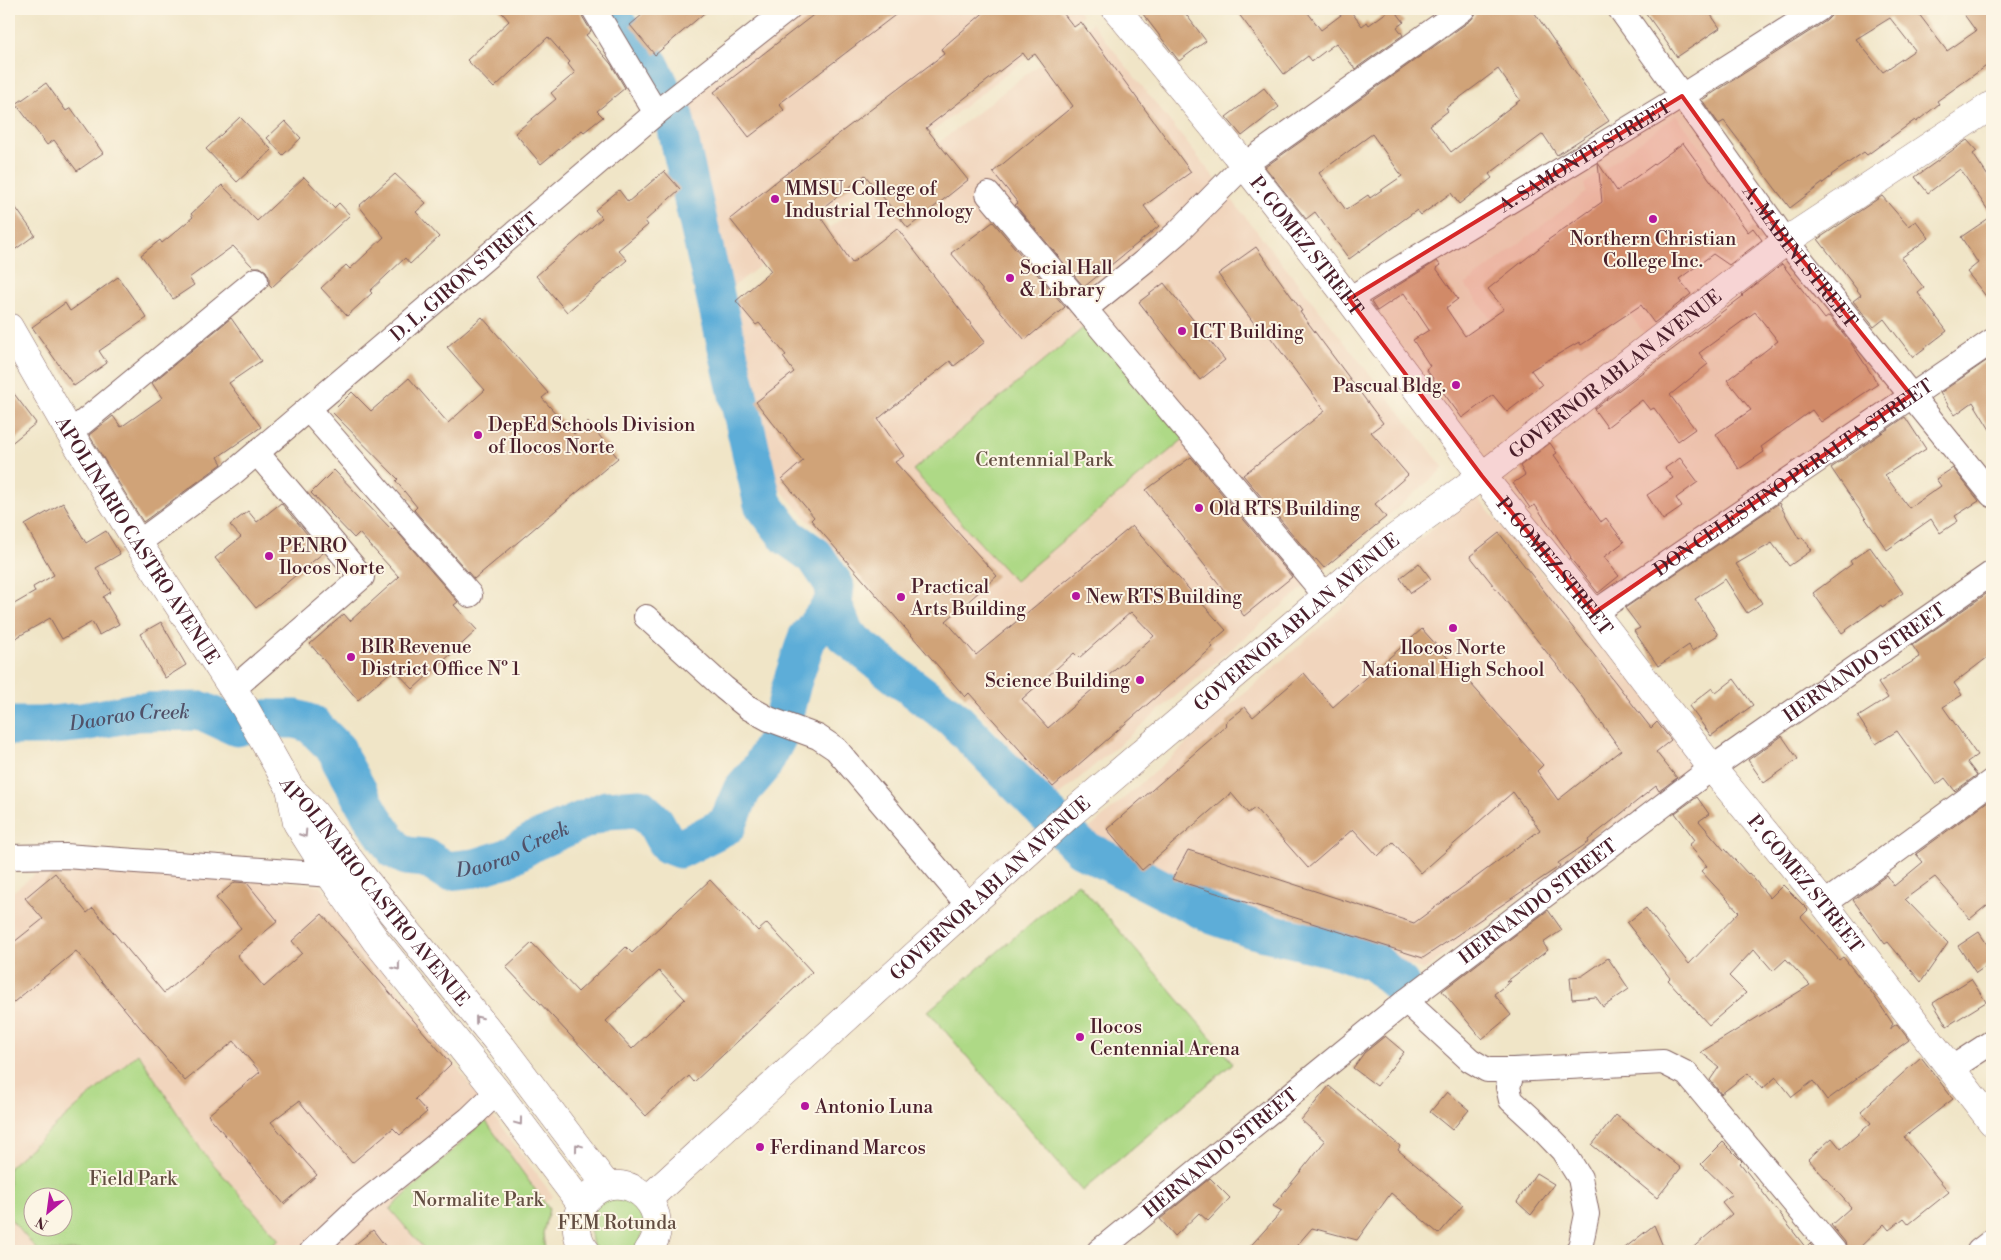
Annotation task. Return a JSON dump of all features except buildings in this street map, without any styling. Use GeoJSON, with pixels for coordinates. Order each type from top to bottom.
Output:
{"type":"FeatureCollection","features":[{"type":"Feature","properties":{"kind":"main road","name":"P. GOMEZ STREET"},"geometry":{"type":"LineString","coordinates":[[1116,9],[1244,166],[1349,300],[1482,476],[1594,613],[1712,768],[1824,904],[1992,1122]]}},
{"type":"Feature","properties":{"kind":"main road","name":"GOVERNOR ABLAN AVENUE"},"geometry":{"type":"LineString","coordinates":[[648,1199],[1059,824],[1392,541],[1482,476],[1786,241],[1992,105]]}},
{"type":"Feature","properties":{"kind":"main road","name":"APOLINARIO CASTRO AVENUE"},"geometry":{"type":"LineString","coordinates":[[9,327],[70,433],[138,543],[239,698],[290,788],[314,813],[362,876],[502,1048],[607,1186]]}},
{"type":"Feature","properties":{"kind":"main road","name":"APOLINARIO CASTRO AVENUE"},"geometry":{"type":"LineString","coordinates":[[290,788],[297,823],[330,875],[376,940],[497,1092],[582,1205]]}},
{"type":"Feature","properties":{"kind":"main road"},"geometry":{"type":"LineString","coordinates":[[586,1251],[579,1238],[577,1227],[582,1205],[593,1193],[607,1186],[618,1185],[629,1187],[648,1199],[654,1209],[657,1221],[656,1234],[648,1251]]}},
{"type":"Feature","properties":{"kind":"street"},"geometry":{"type":"LineString","coordinates":[[594,9],[656,113]]}},
{"type":"Feature","properties":{"kind":"street","name":"D. L. GIRON STREET"},"geometry":{"type":"LineString","coordinates":[[138,543],[234,472],[656,113],[788,9]]}},
{"type":"Feature","properties":{"kind":"street"},"geometry":{"type":"LineString","coordinates":[[1085,309],[1178,232],[1244,166],[1463,9]]}},
{"type":"Feature","properties":{"kind":"street","name":"A. MABINI STREET"},"geometry":{"type":"LineString","coordinates":[[1620,9],[1786,241],[1992,495]]}},
{"type":"Feature","properties":{"kind":"street","name":"A. SAMONTE STREET"},"geometry":{"type":"LineString","coordinates":[[1349,300],[1682,96],[1819,9]]}},
{"type":"Feature","properties":{"kind":"street"},"geometry":{"type":"LineString","coordinates":[[988,194],[1326,596]]}},
{"type":"Feature","properties":{"kind":"street"},"geometry":{"type":"LineString","coordinates":[[70,433],[256,280]]}},
{"type":"Feature","properties":{"kind":"street","name":"DON CELESTINO PERALTA STREET"},"geometry":{"type":"LineString","coordinates":[[1594,613],[1911,395],[1992,342]]}},
{"type":"Feature","properties":{"kind":"street"},"geometry":{"type":"LineString","coordinates":[[308,409],[470,595]]}},
{"type":"Feature","properties":{"kind":"street"},"geometry":{"type":"LineString","coordinates":[[239,698],[362,577],[256,453]]}},
{"type":"Feature","properties":{"kind":"street","name":"HERNANDO STREET"},"geometry":{"type":"LineString","coordinates":[[1099,1251],[1406,1001],[1712,768],[1992,573]]}},
{"type":"Feature","properties":{"kind":"street"},"geometry":{"type":"LineString","coordinates":[[646,616],[749,708],[779,723],[818,737],[836,749],[969,906]]}},
{"type":"Feature","properties":{"kind":"street"},"geometry":{"type":"LineString","coordinates":[[1824,904],[1992,781]]}},
{"type":"Feature","properties":{"kind":"street"},"geometry":{"type":"LineString","coordinates":[[9,857],[65,856],[362,876]]}},
{"type":"Feature","properties":{"kind":"street"},"geometry":{"type":"LineString","coordinates":[[1406,1001],[1470,1060],[1487,1070],[1663,1062],[1674,1066],[1686,1074],[1834,1251]]}},
{"type":"Feature","properties":{"kind":"street"},"geometry":{"type":"LineString","coordinates":[[1952,1068],[1992,1042]]}},
{"type":"Feature","properties":{"kind":"street"},"geometry":{"type":"LineString","coordinates":[[1513,1070],[1508,1087],[1511,1100],[1536,1122],[1563,1151],[1580,1178],[1587,1214],[1578,1251]]}},
{"type":"Feature","properties":{"kind":"street"},"geometry":{"type":"LineString","coordinates":[[312,1251],[360,1206],[469,1119],[497,1092]]}},
{"type":"Feature","properties":{"kind":"street"},"geometry":{"type":"LineString","coordinates":[[1980,1251],[1992,1241]]}},
{"type":"Feature","properties":{"kind":"highlighted area"},"geometry":{"type":"Polygon","coordinates":[[[1682,96],[1783,236],[1911,395],[1594,613],[1482,476],[1349,299],[1682,96]]]}},
{"type":"Feature","properties":{"kind":"shaded area","name":"MMSU-College of Industrial Technology"},"geometry":{"type":"Polygon","coordinates":[[[806,9],[1077,9],[1082,15],[725,293],[683,105],[806,9]]]}},
{"type":"Feature","properties":{"kind":"shaded area"},"geometry":{"type":"Polygon","coordinates":[[[1092,23],[1444,468],[1056,798],[762,469],[736,301],[1092,23]]]}},
{"type":"Feature","properties":{"kind":"shaded area","name":"Northern Christian College Inc."},"geometry":{"type":"Polygon","coordinates":[[[1676,115],[1776,246],[1650,341],[1597,272],[1507,339],[1465,285],[1586,192],[1584,184],[1676,115]]]}},
{"type":"Feature","properties":{"kind":"shaded area","name":"Ilocos Norte National High School"},"geometry":{"type":"Polygon","coordinates":[[[1473,493],[1705,763],[1496,915],[1424,970],[1144,878],[1081,836],[1473,493]]]}},
{"type":"Feature","properties":{"kind":"shaded area"},"geometry":{"type":"Polygon","coordinates":[[[56,857],[321,886],[553,1196],[488,1251],[9,1251],[9,895],[56,857]]]}},
{"type":"Feature","properties":{"kind":"green space","name":"Centennial Park"},"geometry":{"type":"Polygon","coordinates":[[[1088,324],[1187,436],[1015,581],[913,470],[1088,324]]]}},
{"type":"Feature","properties":{"kind":"green space","name":"Ilocos Centennial Arena"},"geometry":{"type":"Polygon","coordinates":[[[1078,883],[1233,1063],[1082,1191],[928,1011],[1078,883]]]}},
{"type":"Feature","properties":{"kind":"green space","name":"Field Park"},"geometry":{"type":"Polygon","coordinates":[[[138,1053],[202,1151],[279,1240],[266,1251],[38,1251],[27,1238],[72,1238],[72,1188],[22,1188],[22,1232],[9,1217],[9,1167],[138,1053]]]}},
{"type":"Feature","properties":{"kind":"green space","name":"Normalite Park"},"geometry":{"type":"Polygon","coordinates":[[[485,1120],[549,1209],[543,1233],[545,1251],[426,1251],[390,1209],[485,1120]]]}},
{"type":"Feature","properties":{"kind":"green space","name":"FEM Rotunda"},"geometry":{"type":"Polygon","coordinates":[[[621,1192],[647,1214],[638,1251],[594,1251],[586,1209],[621,1192]]]}},
{"type":"Feature","properties":{"kind":"waterway"},"geometry":{"type":"LineString","coordinates":[[605,9],[638,53],[650,65],[660,86]]}},
{"type":"Feature","properties":{"kind":"waterway"},"geometry":{"type":"LineString","coordinates":[[673,112],[763,504],[788,537],[815,556],[835,586],[833,604],[845,635],[953,718],[1081,848],[1213,915],[1253,929],[1340,950],[1374,962],[1400,984]]}},
{"type":"Feature","properties":{"kind":"waterway","name":"Daorao Creek"},"geometry":{"type":"LineString","coordinates":[[9,726],[42,726],[83,722],[137,712],[202,711],[237,727],[266,719],[296,719],[311,724],[337,750],[341,761],[373,818],[395,850],[406,856],[426,858],[447,871],[475,868],[507,858],[533,842],[606,810],[640,808],[655,822],[667,844],[680,849],[727,825],[742,790],[761,768],[779,734],[792,683],[807,638],[833,604]]}},
{"type":"Feature","properties":{"kind":"waterway"},"geometry":{"type":"LineString","coordinates":[[1509,1059],[1537,1058]]}},
{"type":"Feature","properties":{"kind":"place","name":"MMSU-College of Industrial Technology"},"geometry":{"type":"Point","coordinates":[775,199]}},
{"type":"Feature","properties":{"kind":"place","name":"Northern Christian College Inc."},"geometry":{"type":"Point","coordinates":[1653,219]}},
{"type":"Feature","properties":{"kind":"place","name":"Social Hall & Library"},"geometry":{"type":"Point","coordinates":[1010,278]}},
{"type":"Feature","properties":{"kind":"place","name":"ICT Building"},"geometry":{"type":"Point","coordinates":[1182,331]}},
{"type":"Feature","properties":{"kind":"place","name":"Pascual Bldg."},"geometry":{"type":"Point","coordinates":[1456,385]}},
{"type":"Feature","properties":{"kind":"place","name":"DepEd Schools Division of Ilocos Norte"},"geometry":{"type":"Point","coordinates":[478,435]}},
{"type":"Feature","properties":{"kind":"place","name":"Old RTS Building"},"geometry":{"type":"Point","coordinates":[1199,508]}},
{"type":"Feature","properties":{"kind":"place","name":"PENRO Ilocos Norte"},"geometry":{"type":"Point","coordinates":[269,556]}},
{"type":"Feature","properties":{"kind":"place","name":"New RTS Building"},"geometry":{"type":"Point","coordinates":[1076,596]}},
{"type":"Feature","properties":{"kind":"place","name":"Practical Arts Building"},"geometry":{"type":"Point","coordinates":[901,597]}},
{"type":"Feature","properties":{"kind":"place","name":"Ilocos Norte National High School"},"geometry":{"type":"Point","coordinates":[1453,628]}},
{"type":"Feature","properties":{"kind":"place","name":"BIR Revenue District Office № 1"},"geometry":{"type":"Point","coordinates":[351,657]}},
{"type":"Feature","properties":{"kind":"place","name":"Science Building"},"geometry":{"type":"Point","coordinates":[1140,680]}},
{"type":"Feature","properties":{"kind":"place","name":"Ilocos Centennial Arena"},"geometry":{"type":"Point","coordinates":[1080,1037]}},
{"type":"Feature","properties":{"kind":"place","name":"Antonio Luna"},"geometry":{"type":"Point","coordinates":[805,1106]}},
{"type":"Feature","properties":{"kind":"place","name":"Ferdinand Marcos"},"geometry":{"type":"Point","coordinates":[760,1147]}}]}
